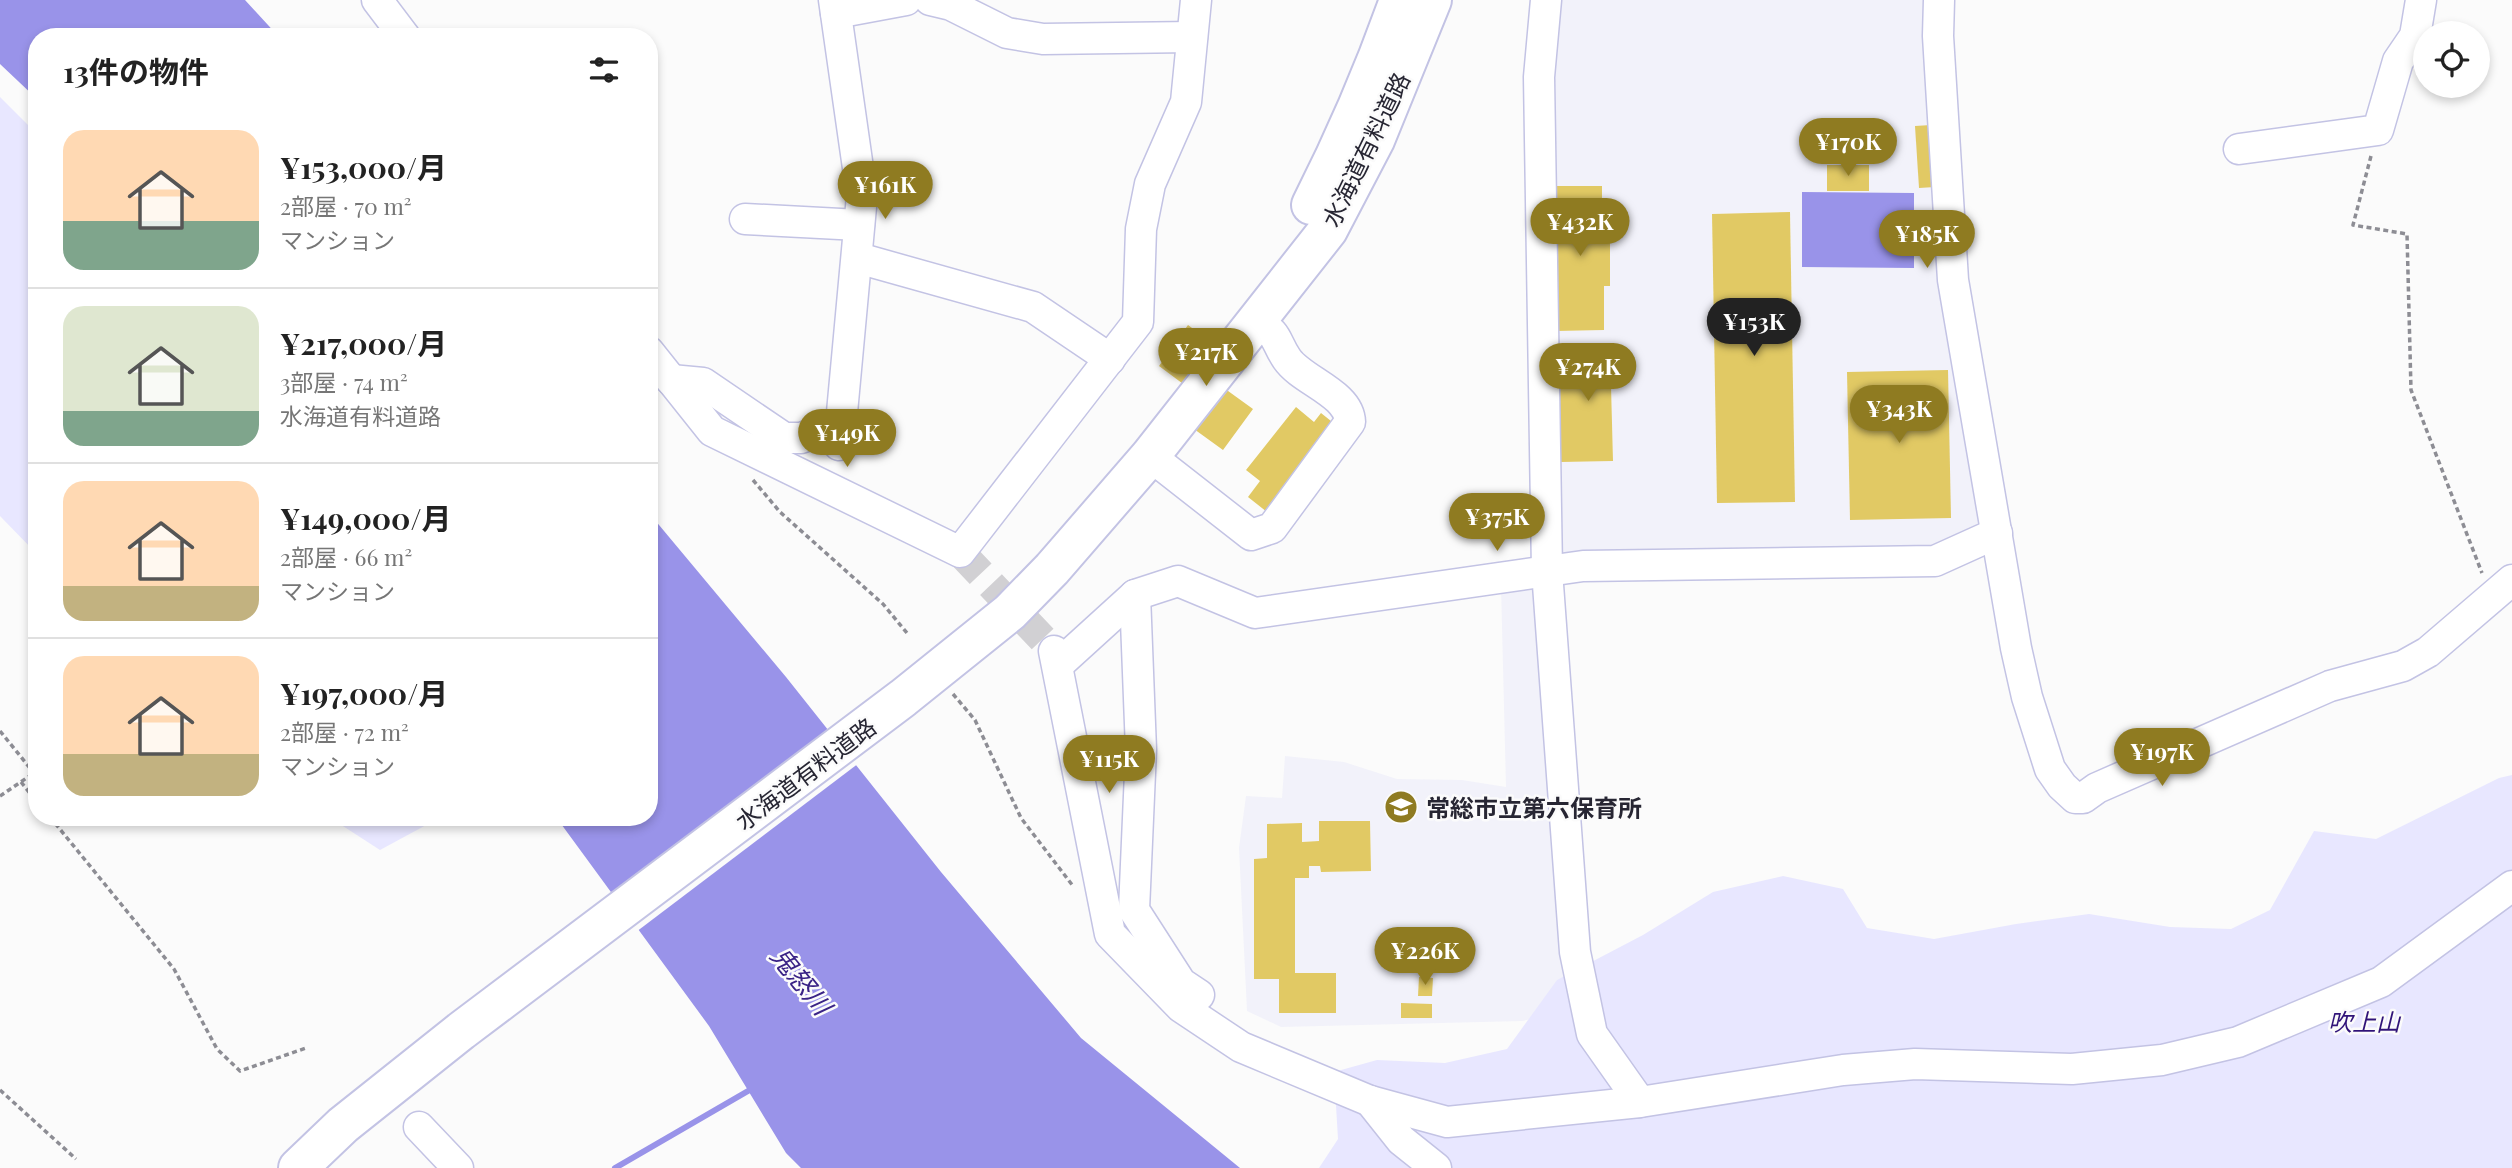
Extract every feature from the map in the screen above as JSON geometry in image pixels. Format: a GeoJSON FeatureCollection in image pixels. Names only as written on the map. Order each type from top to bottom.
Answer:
{"type":"FeatureCollection","features":[{"type":"Feature","properties":{"kind":"highway","name":"水海道有料道路"},"geometry":{"type":"LineString","coordinates":[[1257,322],[1376,66],[1399,0]]}},
{"type":"Feature","properties":{"kind":"highway","name":"水海道有料道路"},"geometry":{"type":"LineString","coordinates":[[298,1168],[343,1125],[461,1031],[903,698],[1010,612],[1150,457],[1328,230],[1375,140],[1432,0]]}},
{"type":"Feature","properties":{"kind":"street"},"geometry":{"type":"LineString","coordinates":[[377,0],[398,28]]}},
{"type":"Feature","properties":{"kind":"street"},"geometry":{"type":"LineString","coordinates":[[671,380],[703,383],[785,438],[840,435],[862,196],[835,6],[906,0]]}},
{"type":"Feature","properties":{"kind":"street"},"geometry":{"type":"LineString","coordinates":[[930,0],[951,5],[1007,33],[1043,39],[1192,37]]}},
{"type":"Feature","properties":{"kind":"street"},"geometry":{"type":"LineString","coordinates":[[658,363],[712,431],[960,552],[1138,322],[1143,218],[1150,184],[1186,102],[1196,0]]}},
{"type":"Feature","properties":{"kind":"street"},"geometry":{"type":"LineString","coordinates":[[1546,0],[1539,76],[1547,571],[1575,953],[1592,1034],[1640,1102]]}},
{"type":"Feature","properties":{"kind":"street"},"geometry":{"type":"LineString","coordinates":[[1939,0],[1938,36],[1953,280],[2016,648],[2030,710],[2050,769],[2062,786],[2075,798],[2083,798],[2097,788],[2330,686],[2403,666],[2428,652],[2502,589]]}},
{"type":"Feature","properties":{"kind":"street"},"geometry":{"type":"LineString","coordinates":[[2239,149],[2378,130],[2398,61],[2415,36],[2421,0]]}},
{"type":"Feature","properties":{"kind":"street"},"geometry":{"type":"LineString","coordinates":[[745,219],[859,225]]}},
{"type":"Feature","properties":{"kind":"street"},"geometry":{"type":"LineString","coordinates":[[858,258],[1033,307],[1110,359]]}},
{"type":"Feature","properties":{"kind":"street"},"geometry":{"type":"LineString","coordinates":[[1150,457],[1251,535],[1272,528],[1350,422],[1350,415],[1344,404],[1288,361],[1272,330],[1257,322]]}},
{"type":"Feature","properties":{"kind":"street"},"geometry":{"type":"LineString","coordinates":[[1997,533],[1934,561],[1583,566],[1255,613],[1178,581],[1135,596],[1056,658],[1110,934],[1181,1007],[1241,1047],[1370,1101],[1447,1122],[1640,1102],[1843,1070],[1914,1064],[2072,1069],[2162,1060],[2238,1042],[2381,982],[2512,886]]}},
{"type":"Feature","properties":{"kind":"street"},"geometry":{"type":"LineString","coordinates":[[1135,596],[1142,750],[1134,910],[1181,983],[1230,1017],[1241,1047]]}},
{"type":"Feature","properties":{"kind":"street"},"geometry":{"type":"LineString","coordinates":[[1370,1101],[1401,1140],[1436,1168]]}},
{"type":"Feature","properties":{"kind":"street"},"geometry":{"type":"LineString","coordinates":[[419,1127],[458,1168]]}},
{"type":"Feature","properties":{"kind":"path"},"geometry":{"type":"LineString","coordinates":[[2378,130],[2353,226],[2407,234],[2411,390],[2502,589]]}},
{"type":"Feature","properties":{"kind":"path"},"geometry":{"type":"LineString","coordinates":[[746,471],[780,512],[883,604],[907,633]]}},
{"type":"Feature","properties":{"kind":"path"},"geometry":{"type":"LineString","coordinates":[[948,687],[975,720],[1021,818],[1078,892]]}},
{"type":"Feature","properties":{"kind":"path"},"geometry":{"type":"LineString","coordinates":[[0,732],[28,763]]}},
{"type":"Feature","properties":{"kind":"path"},"geometry":{"type":"LineString","coordinates":[[0,796],[28,777]]}},
{"type":"Feature","properties":{"kind":"path"},"geometry":{"type":"LineString","coordinates":[[21,782],[28,791]]}},
{"type":"Feature","properties":{"kind":"path"},"geometry":{"type":"LineString","coordinates":[[57,826],[174,969],[217,1049],[240,1072],[306,1048]]}},
{"type":"Feature","properties":{"kind":"path"},"geometry":{"type":"LineString","coordinates":[[0,1090],[76,1159]]}},
{"type":"Feature","properties":{"kind":"shaded area"},"geometry":{"type":"Polygon","coordinates":[[[1557,0],[1930,0],[1944,268],[1941,303],[1945,328],[1954,331],[1983,520],[1934,552],[1565,557],[1556,549],[1551,69],[1557,0]],[[1827,165],[1827,191],[1869,191],[1869,165],[1827,165]],[[1602,186],[1556,331],[1604,330],[1604,286],[1610,286],[1610,232],[1602,232],[1602,186]],[[1790,212],[1712,214],[1717,503],[1795,502],[1790,212]],[[1624,351],[1559,352],[1561,462],[1613,461],[1611,385],[1624,351]]]}},
{"type":"Feature","properties":{"kind":"shaded area","name":"常総市立第六保育所"},"geometry":{"type":"Polygon","coordinates":[[[1542,579],[1578,1010],[1522,1021],[1281,1027],[1247,1011],[1239,848],[1246,796],[1282,798],[1285,756],[1344,762],[1397,779],[1462,780],[1506,787],[1501,586],[1542,579]],[[1320,821],[1319,841],[1302,842],[1301,823],[1267,824],[1267,858],[1254,859],[1279,979],[1279,1013],[1335,1013],[1335,973],[1295,973],[1295,878],[1309,878],[1309,866],[1320,866],[1321,872],[1371,871],[1370,821],[1320,821]],[[1401,1004],[1401,1018],[1432,1018],[1432,1004],[1401,1004]]]}},
{"type":"Feature","properties":{"kind":"green space"},"geometry":{"type":"Polygon","coordinates":[[[0,97],[28,125],[28,545],[0,516],[0,97]]]}},
{"type":"Feature","properties":{"kind":"green space","name":"吹上山"},"geometry":{"type":"Polygon","coordinates":[[[2512,775],[2512,1168],[1319,1168],[1338,1139],[1334,1072],[1377,1060],[1445,1063],[1507,1049],[1557,980],[1643,935],[1713,892],[1783,876],[1843,889],[1867,928],[1934,939],[2089,914],[2170,927],[2231,929],[2270,910],[2314,831],[2376,839],[2499,778],[2512,775]]]}},
{"type":"Feature","properties":{"kind":"green space"},"geometry":{"type":"Polygon","coordinates":[[[343,826],[424,826],[380,850],[343,826]]]}},
{"type":"Feature","properties":{"kind":"water"},"geometry":{"type":"Polygon","coordinates":[[[0,0],[245,0],[271,28],[28,28],[28,90],[0,64],[0,0]]]}},
{"type":"Feature","properties":{"kind":"water"},"geometry":{"type":"Polygon","coordinates":[[[1802,192],[1914,193],[1914,268],[1802,267],[1802,192]]]}},
{"type":"Feature","properties":{"kind":"water","name":"鬼怒川"},"geometry":{"type":"Polygon","coordinates":[[[658,524],[786,677],[941,872],[1081,1038],[1240,1168],[801,1168],[786,1153],[709,1026],[563,826],[658,826],[658,524]]]}},
{"type":"Feature","properties":{"kind":"pier"},"geometry":{"type":"Polygon","coordinates":[[[836,734],[859,763],[636,932],[614,902],[836,734]]]}},
{"type":"Feature","properties":{"kind":"building"},"geometry":{"type":"Polygon","coordinates":[[[1931,125],[1935,187],[1919,188],[1915,126],[1931,125]]]}},
{"type":"Feature","properties":{"kind":"building"},"geometry":{"type":"Polygon","coordinates":[[[1827,165],[1869,165],[1869,191],[1827,191],[1827,165]]]}},
{"type":"Feature","properties":{"kind":"building"},"geometry":{"type":"Polygon","coordinates":[[[1554,186],[1602,186],[1602,232],[1610,232],[1610,286],[1604,286],[1604,330],[1556,331],[1554,186]]]}},
{"type":"Feature","properties":{"kind":"building"},"geometry":{"type":"Polygon","coordinates":[[[1790,212],[1795,502],[1717,503],[1712,214],[1790,212]]]}},
{"type":"Feature","properties":{"kind":"building"},"geometry":{"type":"Polygon","coordinates":[[[1188,325],[1234,359],[1217,383],[1253,409],[1223,450],[1176,416],[1194,392],[1159,366],[1188,325]]]}},
{"type":"Feature","properties":{"kind":"building"},"geometry":{"type":"Polygon","coordinates":[[[1624,350],[1625,385],[1611,385],[1613,461],[1561,462],[1559,352],[1624,350]]]}},
{"type":"Feature","properties":{"kind":"building"},"geometry":{"type":"Polygon","coordinates":[[[1948,370],[1951,518],[1850,520],[1847,372],[1948,370]]]}},
{"type":"Feature","properties":{"kind":"building"},"geometry":{"type":"Polygon","coordinates":[[[1296,407],[1314,422],[1321,413],[1336,425],[1267,512],[1248,497],[1260,481],[1246,470],[1296,407]]]}},
{"type":"Feature","properties":{"kind":"building"},"geometry":{"type":"Polygon","coordinates":[[[1319,821],[1370,821],[1371,871],[1321,872],[1320,866],[1309,866],[1309,878],[1295,878],[1295,973],[1336,973],[1336,1013],[1279,1013],[1279,979],[1254,979],[1254,859],[1267,858],[1267,824],[1302,823],[1302,842],[1319,841],[1319,821]]]}},
{"type":"Feature","properties":{"kind":"building"},"geometry":{"type":"Polygon","coordinates":[[[1419,977],[1433,978],[1432,996],[1418,996],[1419,977]]]}},
{"type":"Feature","properties":{"kind":"building"},"geometry":{"type":"Polygon","coordinates":[[[1401,1003],[1432,1004],[1432,1018],[1401,1018],[1401,1003]]]}},
{"type":"Feature","properties":{"kind":"waterway"},"geometry":{"type":"LineString","coordinates":[[615,1168],[748,1091]]}},
{"type":"Feature","properties":{"kind":"tunnel"},"geometry":{"type":"LineString","coordinates":[[960,552],[1054,651]]}},
{"type":"Feature","properties":{"kind":"place","name":"常総市立第六保育所"},"geometry":{"type":"Point","coordinates":[1401,807]}}]}
